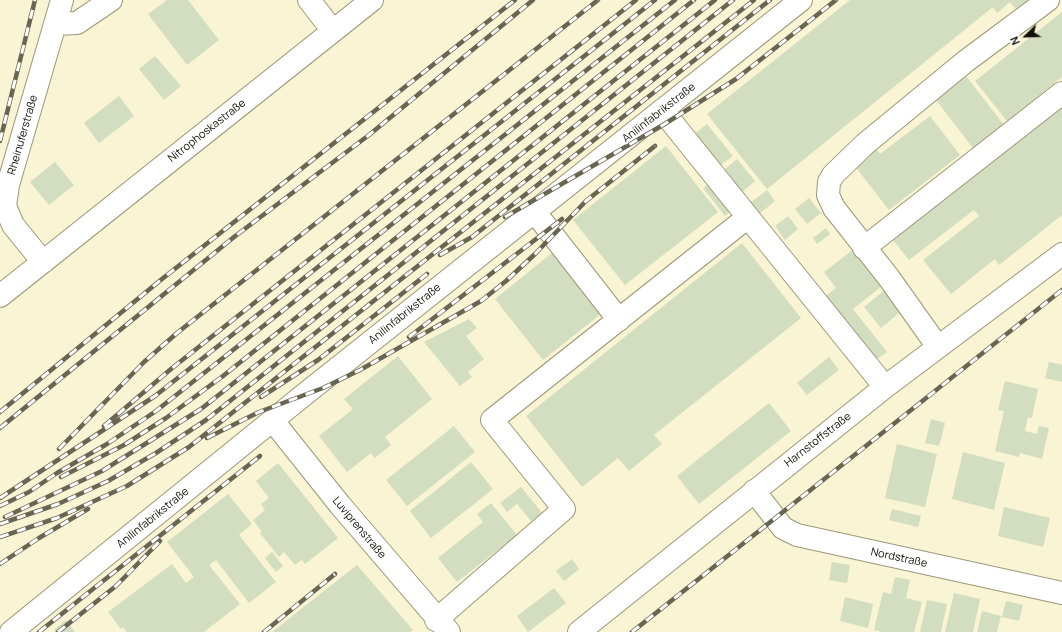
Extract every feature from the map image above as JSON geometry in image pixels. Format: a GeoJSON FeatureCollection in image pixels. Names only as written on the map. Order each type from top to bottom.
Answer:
{"type":"FeatureCollection","features":[{"type":"Feature","properties":{"kind":"street","name":"Rheinuferstraße"},"geometry":{"type":"LineString","coordinates":[[43,262],[13,225],[5,206],[8,185],[62,0]]}},
{"type":"Feature","properties":{"kind":"street"},"geometry":{"type":"LineString","coordinates":[[55,24],[77,23],[111,0]]}},
{"type":"Feature","properties":{"kind":"street"},"geometry":{"type":"LineString","coordinates":[[309,0],[333,31]]}},
{"type":"Feature","properties":{"kind":"street","name":"Nitrophoskastraße"},"geometry":{"type":"LineString","coordinates":[[0,296],[372,0]]}},
{"type":"Feature","properties":{"kind":"street","name":"Anilinfabrikstraße"},"geometry":{"type":"LineString","coordinates":[[11,632],[534,211],[801,0]]}},
{"type":"Feature","properties":{"kind":"street"},"geometry":{"type":"LineString","coordinates":[[938,347],[889,278],[864,248],[830,202],[828,188],[833,175],[865,144],[966,61],[1048,0]]}},
{"type":"Feature","properties":{"kind":"street"},"geometry":{"type":"LineString","coordinates":[[864,248],[1062,93]]}},
{"type":"Feature","properties":{"kind":"street"},"geometry":{"type":"LineString","coordinates":[[662,110],[885,387]]}},
{"type":"Feature","properties":{"kind":"street"},"geometry":{"type":"LineString","coordinates":[[534,211],[619,320]]}},
{"type":"Feature","properties":{"kind":"street"},"geometry":{"type":"LineString","coordinates":[[440,627],[564,508],[492,420],[748,217]]}},
{"type":"Feature","properties":{"kind":"street","name":"Harnstoffstraße"},"geometry":{"type":"LineString","coordinates":[[579,632],[885,387],[1062,254]]}},
{"type":"Feature","properties":{"kind":"street","name":"Luviprenstraße"},"geometry":{"type":"LineString","coordinates":[[273,421],[440,627]]}},
{"type":"Feature","properties":{"kind":"street","name":"Nordstraße"},"geometry":{"type":"LineString","coordinates":[[754,491],[783,528],[797,535],[1062,593]]}},
{"type":"Feature","properties":{"kind":"building"},"geometry":{"type":"Polygon","coordinates":[[[167,0],[188,0],[219,40],[187,65],[148,14],[167,0]]]}},
{"type":"Feature","properties":{"kind":"building"},"geometry":{"type":"Polygon","coordinates":[[[850,0],[1036,0],[1019,13],[1010,2],[997,13],[993,7],[767,189],[707,114],[850,0]]]}},
{"type":"Feature","properties":{"kind":"building"},"geometry":{"type":"Polygon","coordinates":[[[1062,12],[1062,77],[1007,121],[975,81],[1062,12]]]}},
{"type":"Feature","properties":{"kind":"building"},"geometry":{"type":"Polygon","coordinates":[[[155,56],[181,86],[164,100],[139,69],[155,56]]]}},
{"type":"Feature","properties":{"kind":"building"},"geometry":{"type":"Polygon","coordinates":[[[966,76],[1004,125],[973,148],[936,100],[966,76]]]}},
{"type":"Feature","properties":{"kind":"building"},"geometry":{"type":"Polygon","coordinates":[[[119,96],[134,116],[99,143],[84,123],[119,96]]]}},
{"type":"Feature","properties":{"kind":"building"},"geometry":{"type":"Polygon","coordinates":[[[1062,98],[1062,215],[999,265],[995,259],[951,294],[923,260],[979,216],[974,210],[909,260],[889,235],[1062,98]]]}},
{"type":"Feature","properties":{"kind":"building"},"geometry":{"type":"Polygon","coordinates":[[[930,116],[960,155],[889,210],[854,165],[876,148],[880,154],[930,116]]]}},
{"type":"Feature","properties":{"kind":"building"},"geometry":{"type":"Polygon","coordinates":[[[707,124],[733,156],[719,166],[694,134],[707,124]]]}},
{"type":"Feature","properties":{"kind":"building"},"geometry":{"type":"Polygon","coordinates":[[[666,146],[718,212],[625,285],[573,220],[666,146]]]}},
{"type":"Feature","properties":{"kind":"building"},"geometry":{"type":"Polygon","coordinates":[[[737,159],[755,181],[742,192],[725,169],[737,159]]]}},
{"type":"Feature","properties":{"kind":"building"},"geometry":{"type":"Polygon","coordinates":[[[55,162],[74,185],[49,205],[30,182],[55,162]]]}},
{"type":"Feature","properties":{"kind":"building"},"geometry":{"type":"Polygon","coordinates":[[[715,179],[736,207],[725,216],[703,188],[715,179]]]}},
{"type":"Feature","properties":{"kind":"building"},"geometry":{"type":"Polygon","coordinates":[[[767,190],[775,201],[759,214],[750,203],[767,190]]]}},
{"type":"Feature","properties":{"kind":"building"},"geometry":{"type":"Polygon","coordinates":[[[809,198],[821,213],[807,224],[795,209],[809,198]]]}},
{"type":"Feature","properties":{"kind":"building"},"geometry":{"type":"Polygon","coordinates":[[[788,216],[798,229],[785,240],[775,226],[788,216]]]}},
{"type":"Feature","properties":{"kind":"building"},"geometry":{"type":"Polygon","coordinates":[[[826,228],[830,234],[817,244],[813,238],[826,228]]]}},
{"type":"Feature","properties":{"kind":"building"},"geometry":{"type":"Polygon","coordinates":[[[742,243],[801,318],[654,435],[662,444],[629,471],[618,458],[582,487],[526,416],[742,243]]]}},
{"type":"Feature","properties":{"kind":"building"},"geometry":{"type":"Polygon","coordinates":[[[854,249],[883,285],[853,309],[887,352],[873,362],[823,298],[836,288],[824,272],[854,249]]]}},
{"type":"Feature","properties":{"kind":"building"},"geometry":{"type":"Polygon","coordinates":[[[553,252],[602,313],[543,360],[495,299],[553,252]]]}},
{"type":"Feature","properties":{"kind":"building"},"geometry":{"type":"Polygon","coordinates":[[[886,289],[903,310],[881,328],[864,307],[886,289]]]}},
{"type":"Feature","properties":{"kind":"building"},"geometry":{"type":"Polygon","coordinates":[[[469,319],[477,328],[466,336],[484,359],[468,372],[472,377],[460,386],[424,342],[469,319]]]}},
{"type":"Feature","properties":{"kind":"building"},"geometry":{"type":"Polygon","coordinates":[[[398,356],[432,399],[385,437],[391,445],[375,458],[371,453],[347,472],[319,436],[353,409],[344,399],[398,356]]]}},
{"type":"Feature","properties":{"kind":"building"},"geometry":{"type":"Polygon","coordinates":[[[829,357],[839,370],[807,395],[797,383],[829,357]]]}},
{"type":"Feature","properties":{"kind":"building"},"geometry":{"type":"Polygon","coordinates":[[[1049,362],[1062,365],[1062,382],[1045,378],[1049,362]]]}},
{"type":"Feature","properties":{"kind":"building"},"geometry":{"type":"Polygon","coordinates":[[[1005,381],[1038,389],[1032,418],[1028,417],[1025,431],[1037,434],[1039,426],[1049,428],[1042,459],[1020,453],[1019,457],[995,451],[1004,411],[998,410],[1005,381]]]}},
{"type":"Feature","properties":{"kind":"building"},"geometry":{"type":"Polygon","coordinates":[[[769,403],[791,431],[699,504],[677,476],[769,403]]]}},
{"type":"Feature","properties":{"kind":"building"},"geometry":{"type":"Polygon","coordinates":[[[931,419],[945,423],[939,446],[925,443],[931,419]]]}},
{"type":"Feature","properties":{"kind":"building"},"geometry":{"type":"Polygon","coordinates":[[[454,426],[475,452],[407,506],[386,480],[454,426]]]}},
{"type":"Feature","properties":{"kind":"building"},"geometry":{"type":"Polygon","coordinates":[[[897,444],[937,454],[925,507],[885,498],[897,444]]]}},
{"type":"Feature","properties":{"kind":"building"},"geometry":{"type":"Polygon","coordinates":[[[963,452],[1005,463],[994,510],[952,499],[963,452]]]}},
{"type":"Feature","properties":{"kind":"building"},"geometry":{"type":"Polygon","coordinates":[[[471,462],[493,489],[431,538],[410,511],[471,462]]]}},
{"type":"Feature","properties":{"kind":"building"},"geometry":{"type":"Polygon","coordinates":[[[278,463],[338,538],[305,564],[302,560],[295,565],[284,552],[279,557],[260,533],[262,532],[253,520],[265,510],[261,504],[269,498],[256,481],[278,463]]]}},
{"type":"Feature","properties":{"kind":"building"},"geometry":{"type":"Polygon","coordinates":[[[521,487],[542,513],[531,521],[517,504],[507,512],[500,503],[521,487]]]}},
{"type":"Feature","properties":{"kind":"building"},"geometry":{"type":"Polygon","coordinates":[[[228,494],[252,524],[239,535],[276,582],[249,603],[216,560],[209,565],[240,604],[204,632],[127,632],[123,627],[121,629],[108,612],[172,564],[186,583],[194,577],[167,542],[228,494]]]}},
{"type":"Feature","properties":{"kind":"building"},"geometry":{"type":"Polygon","coordinates":[[[491,503],[517,535],[457,582],[438,558],[483,522],[477,514],[491,503]]]}},
{"type":"Feature","properties":{"kind":"building"},"geometry":{"type":"Polygon","coordinates":[[[1004,507],[1050,518],[1043,547],[998,536],[1004,507]]]}},
{"type":"Feature","properties":{"kind":"building"},"geometry":{"type":"Polygon","coordinates":[[[892,509],[921,516],[918,527],[889,520],[892,509]]]}},
{"type":"Feature","properties":{"kind":"building"},"geometry":{"type":"Polygon","coordinates":[[[272,552],[283,566],[276,572],[265,558],[272,552]]]}},
{"type":"Feature","properties":{"kind":"building"},"geometry":{"type":"Polygon","coordinates":[[[572,559],[579,569],[564,581],[556,571],[572,559]]]}},
{"type":"Feature","properties":{"kind":"building"},"geometry":{"type":"Polygon","coordinates":[[[832,562],[850,565],[847,583],[829,580],[832,562]]]}},
{"type":"Feature","properties":{"kind":"building"},"geometry":{"type":"Polygon","coordinates":[[[357,565],[413,630],[410,632],[272,632],[357,565]]]}},
{"type":"Feature","properties":{"kind":"building"},"geometry":{"type":"Polygon","coordinates":[[[895,577],[910,580],[906,598],[922,602],[914,632],[882,632],[874,630],[883,592],[891,594],[895,577]]]}},
{"type":"Feature","properties":{"kind":"building"},"geometry":{"type":"Polygon","coordinates":[[[554,588],[566,603],[528,632],[517,616],[554,588]]]}},
{"type":"Feature","properties":{"kind":"building"},"geometry":{"type":"Polygon","coordinates":[[[954,593],[980,599],[973,632],[945,632],[954,593]]]}},
{"type":"Feature","properties":{"kind":"building"},"geometry":{"type":"Polygon","coordinates":[[[845,597],[873,604],[868,628],[840,621],[845,597]]]}},
{"type":"Feature","properties":{"kind":"building"},"geometry":{"type":"Polygon","coordinates":[[[927,600],[947,604],[941,632],[920,632],[927,600]]]}},
{"type":"Feature","properties":{"kind":"building"},"geometry":{"type":"Polygon","coordinates":[[[1006,601],[1023,605],[1019,621],[1002,617],[1006,601]]]}},
{"type":"Feature","properties":{"kind":"building"},"geometry":{"type":"Polygon","coordinates":[[[982,611],[1001,616],[997,632],[977,632],[982,611]]]}},
{"type":"Feature","properties":{"kind":"building"},"geometry":{"type":"Polygon","coordinates":[[[66,620],[75,632],[56,632],[54,630],[66,620]]]}},
{"type":"Feature","properties":{"kind":"railway"},"geometry":{"type":"LineString","coordinates":[[0,141],[35,0]]}},
{"type":"Feature","properties":{"kind":"railway"},"geometry":{"type":"LineString","coordinates":[[0,412],[162,279],[515,0]]}},
{"type":"Feature","properties":{"kind":"railway"},"geometry":{"type":"LineString","coordinates":[[0,428],[234,237],[369,135],[533,0]]}},
{"type":"Feature","properties":{"kind":"railway"},"geometry":{"type":"LineString","coordinates":[[59,449],[144,362],[177,333],[598,0]]}},
{"type":"Feature","properties":{"kind":"railway"},"geometry":{"type":"LineString","coordinates":[[104,426],[171,369],[636,0]]}},
{"type":"Feature","properties":{"kind":"railway"},"geometry":{"type":"LineString","coordinates":[[0,498],[155,396],[655,0]]}},
{"type":"Feature","properties":{"kind":"railway"},"geometry":{"type":"LineString","coordinates":[[0,506],[29,492],[57,473],[107,444],[156,411],[675,0]]}},
{"type":"Feature","properties":{"kind":"railway"},"geometry":{"type":"LineString","coordinates":[[61,477],[124,445],[166,418],[223,376],[694,0]]}},
{"type":"Feature","properties":{"kind":"railway"},"geometry":{"type":"LineString","coordinates":[[5,517],[102,471],[201,409],[715,0]]}},
{"type":"Feature","properties":{"kind":"railway"},"geometry":{"type":"LineString","coordinates":[[0,524],[58,504],[108,481],[156,453],[206,420],[733,0]]}},
{"type":"Feature","properties":{"kind":"railway"},"geometry":{"type":"LineString","coordinates":[[0,537],[57,518],[127,486],[189,447],[754,0]]}},
{"type":"Feature","properties":{"kind":"railway"},"geometry":{"type":"LineString","coordinates":[[440,255],[472,237],[770,0]]}},
{"type":"Feature","properties":{"kind":"railway"},"geometry":{"type":"LineString","coordinates":[[505,217],[663,125],[736,79],[836,0]]}},
{"type":"Feature","properties":{"kind":"railway"},"geometry":{"type":"LineString","coordinates":[[207,438],[259,412],[323,388],[360,370],[481,301],[506,281],[535,254],[586,201],[655,146]]}},
{"type":"Feature","properties":{"kind":"railway"},"geometry":{"type":"LineString","coordinates":[[409,337],[562,219]]}},
{"type":"Feature","properties":{"kind":"railway"},"geometry":{"type":"LineString","coordinates":[[261,397],[318,360],[427,274]]}},
{"type":"Feature","properties":{"kind":"railway"},"geometry":{"type":"LineString","coordinates":[[632,632],[1062,290]]}},
{"type":"Feature","properties":{"kind":"railway"},"geometry":{"type":"LineString","coordinates":[[39,632],[260,456]]}},
{"type":"Feature","properties":{"kind":"railway"},"geometry":{"type":"LineString","coordinates":[[0,564],[39,538],[88,509]]}},
{"type":"Feature","properties":{"kind":"railway"},"geometry":{"type":"LineString","coordinates":[[58,632],[116,586],[160,541]]}},
{"type":"Feature","properties":{"kind":"railway"},"geometry":{"type":"LineString","coordinates":[[264,632],[335,574]]}}]}
